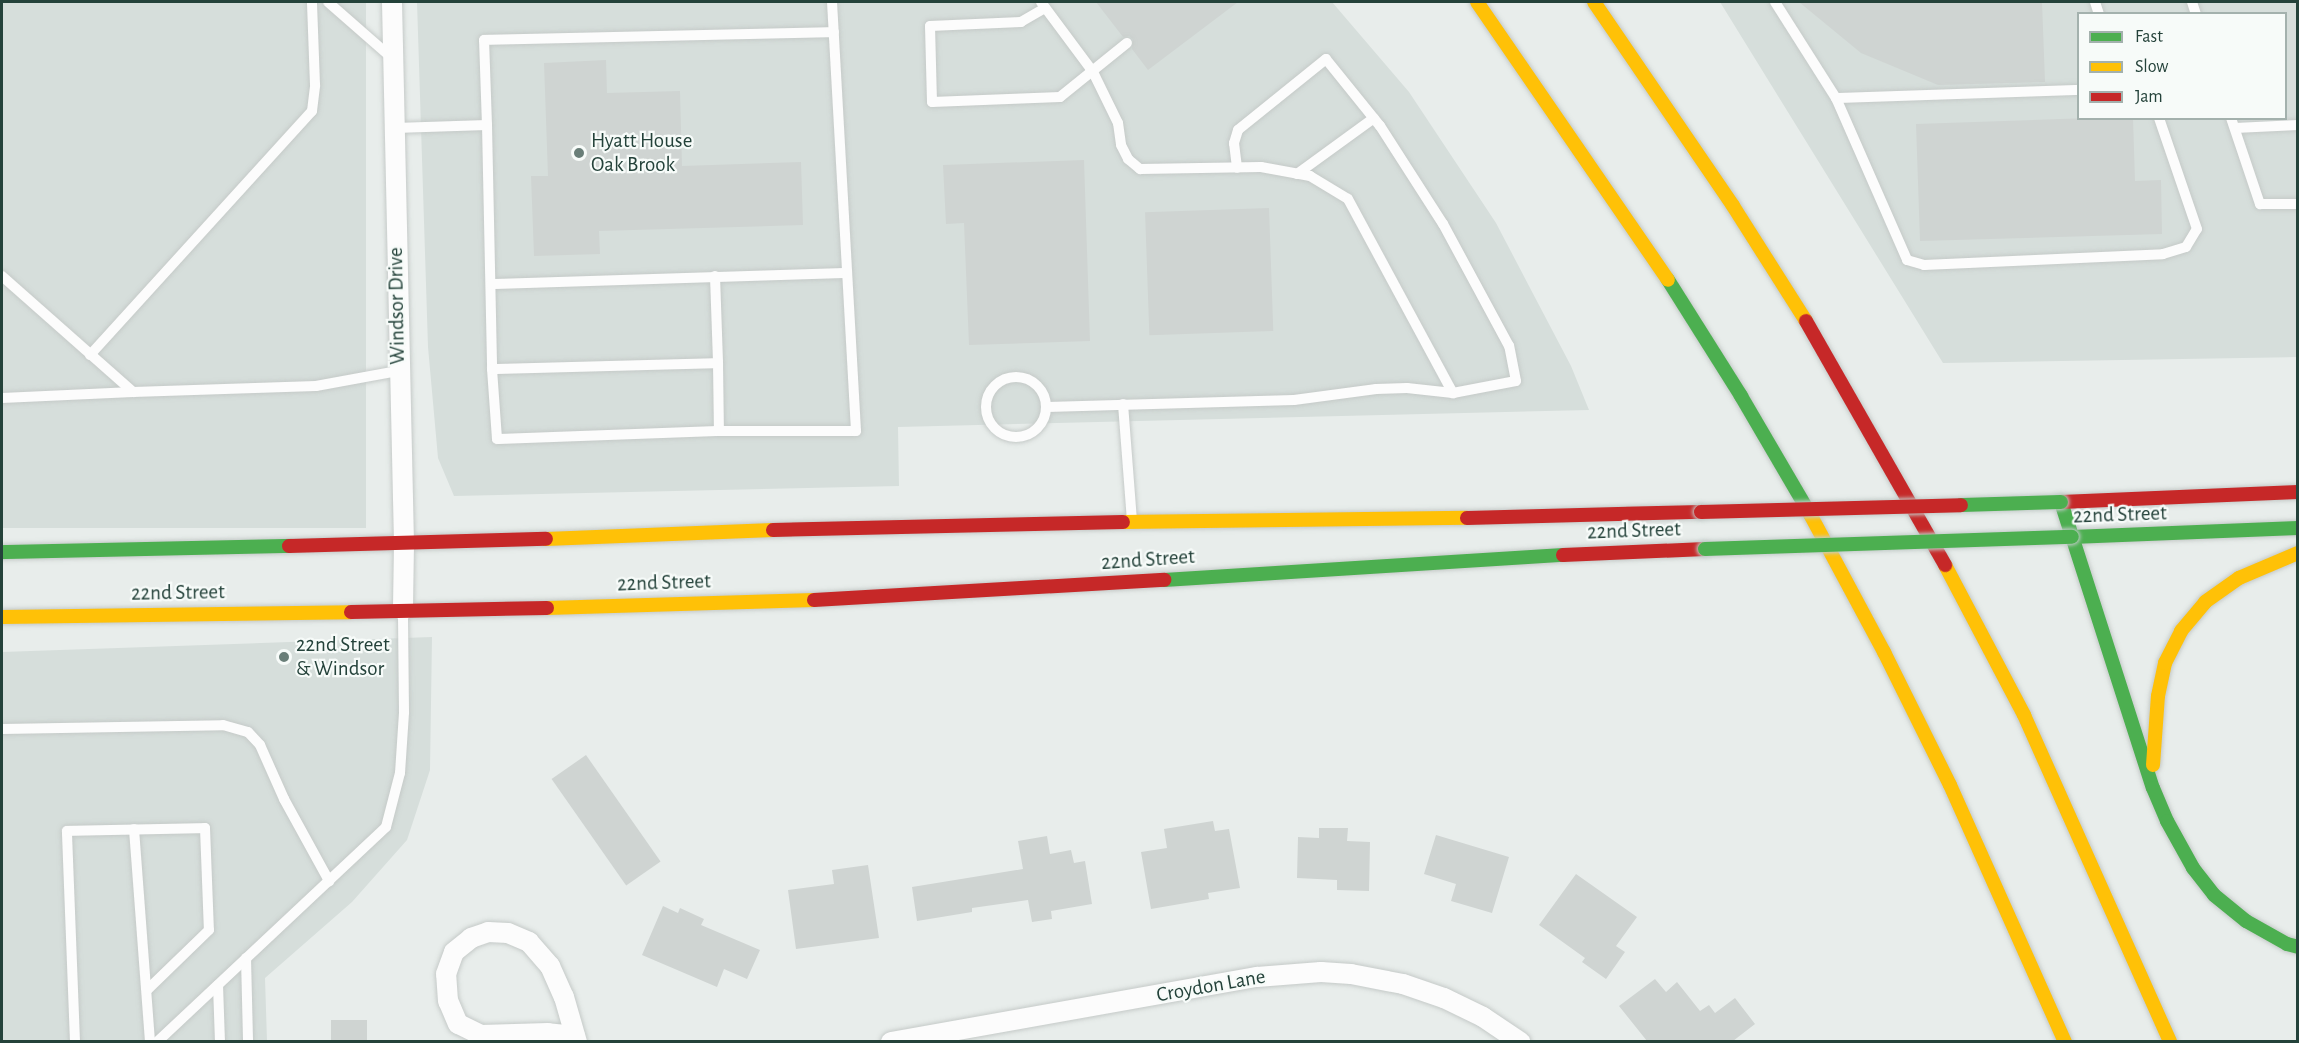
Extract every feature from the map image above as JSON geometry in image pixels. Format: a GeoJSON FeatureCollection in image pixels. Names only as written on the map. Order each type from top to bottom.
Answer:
{"type":"FeatureCollection","features":[{"type":"Feature","properties":{"kind":"main road"},"geometry":{"type":"LineString","coordinates":[[1477,2],[1649,250],[1705,336],[1793,485],[1874,634],[1950,785],[2065,1041]]}},
{"type":"Feature","properties":{"kind":"main road"},"geometry":{"type":"LineString","coordinates":[[1594,2],[1746,225],[1817,340],[1929,535],[2024,715],[2170,1041]]}},
{"type":"Feature","properties":{"kind":"main road","name":"22nd Street"},"geometry":{"type":"LineString","coordinates":[[2,552],[404,544],[894,526],[1619,516],[2298,492]]}},
{"type":"Feature","properties":{"kind":"main road"},"geometry":{"type":"LineString","coordinates":[[2061,502],[2153,788],[2193,868],[2214,895],[2246,921],[2287,944],[2298,947]]}},
{"type":"Feature","properties":{"kind":"main road","name":"22nd Street"},"geometry":{"type":"LineString","coordinates":[[2,617],[488,610],[897,597],[1625,551],[2298,528]]}},
{"type":"Feature","properties":{"kind":"main road"},"geometry":{"type":"LineString","coordinates":[[2153,788],[2153,741],[2158,696],[2165,663],[2181,631],[2205,602],[2239,578],[2298,553]]}},
{"type":"Feature","properties":{"kind":"street","name":"Windsor Drive"},"geometry":{"type":"LineString","coordinates":[[392,2],[398,371],[404,544],[403,610]]}},
{"type":"Feature","properties":{"kind":"street"},"geometry":{"type":"LineString","coordinates":[[488,932],[508,933],[529,942],[550,966],[564,997],[576,1039],[548,1033],[482,1035],[458,1024],[448,1001],[446,974],[454,952],[471,938],[488,932]]}},
{"type":"Feature","properties":{"kind":"street","name":"Croydon Lane"},"geometry":{"type":"LineString","coordinates":[[891,1041],[1257,977],[1321,972],[1351,974],[1403,984],[1444,998],[1483,1017],[1520,1041]]}},
{"type":"Feature","properties":{"kind":"lane"},"geometry":{"type":"LineString","coordinates":[[90,355],[312,111],[315,85],[312,2]]}},
{"type":"Feature","properties":{"kind":"lane"},"geometry":{"type":"LineString","coordinates":[[328,2],[393,59]]}},
{"type":"Feature","properties":{"kind":"lane"},"geometry":{"type":"LineString","coordinates":[[832,2],[834,32],[847,273],[855,431],[719,431],[497,440],[492,369],[492,284],[484,40],[834,32]]}},
{"type":"Feature","properties":{"kind":"lane"},"geometry":{"type":"LineString","coordinates":[[1774,2],[1836,98],[1907,260],[1924,265],[2163,254],[2186,247],[2197,229],[2160,120]]}},
{"type":"Feature","properties":{"kind":"lane"},"geometry":{"type":"LineString","coordinates":[[1127,43],[1093,72],[1060,97],[932,102],[930,26],[1021,22],[1043,5],[1093,72],[1118,123],[1124,152],[1128,159],[1140,169],[1261,167],[1310,176],[1348,199],[1453,393]]}},
{"type":"Feature","properties":{"kind":"lane"},"geometry":{"type":"LineString","coordinates":[[1047,406],[1294,400],[1376,389],[1407,388],[1453,393],[1516,381],[1509,346],[1443,224],[1374,117],[1326,59],[1238,130],[1234,143],[1238,168]]}},
{"type":"Feature","properties":{"kind":"lane"},"geometry":{"type":"LineString","coordinates":[[1836,98],[2077,90]]}},
{"type":"Feature","properties":{"kind":"lane"},"geometry":{"type":"LineString","coordinates":[[1297,174],[1374,117]]}},
{"type":"Feature","properties":{"kind":"lane"},"geometry":{"type":"LineString","coordinates":[[2298,125],[2233,124],[2260,204],[2298,204]]}},
{"type":"Feature","properties":{"kind":"lane"},"geometry":{"type":"LineString","coordinates":[[395,129],[486,125]]}},
{"type":"Feature","properties":{"kind":"lane"},"geometry":{"type":"LineString","coordinates":[[492,284],[847,273]]}},
{"type":"Feature","properties":{"kind":"lane"},"geometry":{"type":"LineString","coordinates":[[2,276],[133,392]]}},
{"type":"Feature","properties":{"kind":"lane"},"geometry":{"type":"LineString","coordinates":[[715,276],[719,431]]}},
{"type":"Feature","properties":{"kind":"lane"},"geometry":{"type":"LineString","coordinates":[[492,369],[718,363]]}},
{"type":"Feature","properties":{"kind":"lane"},"geometry":{"type":"LineString","coordinates":[[2,398],[316,386],[398,371]]}},
{"type":"Feature","properties":{"kind":"lane"},"geometry":{"type":"LineString","coordinates":[[1021,376],[1040,387],[1047,406],[1040,426],[1021,436],[1011,436],[993,426],[986,406],[988,396],[1001,380],[1021,376]]}},
{"type":"Feature","properties":{"kind":"lane"},"geometry":{"type":"LineString","coordinates":[[1123,404],[1133,522]]}},
{"type":"Feature","properties":{"kind":"lane"},"geometry":{"type":"LineString","coordinates":[[157,1041],[386,827],[400,773],[404,712],[403,610]]}},
{"type":"Feature","properties":{"kind":"lane"},"geometry":{"type":"LineString","coordinates":[[2,729],[223,725],[248,732],[260,745],[328,881]]}},
{"type":"Feature","properties":{"kind":"lane"},"geometry":{"type":"LineString","coordinates":[[75,1041],[67,831],[205,828],[208,930],[147,990]]}},
{"type":"Feature","properties":{"kind":"lane"},"geometry":{"type":"LineString","coordinates":[[134,830],[150,1041]]}},
{"type":"Feature","properties":{"kind":"lane"},"geometry":{"type":"LineString","coordinates":[[246,958],[248,1041]]}},
{"type":"Feature","properties":{"kind":"lane"},"geometry":{"type":"LineString","coordinates":[[218,985],[220,1041]]}},
{"type":"Feature","properties":{"kind":"shaded area"},"geometry":{"type":"Polygon","coordinates":[[[2,2],[366,2],[366,528],[2,528],[2,2]]]}},
{"type":"Feature","properties":{"kind":"shaded area"},"geometry":{"type":"Polygon","coordinates":[[[417,2],[1332,2],[1409,92],[1496,223],[1571,366],[1589,410],[898,427],[899,486],[454,496],[438,458],[428,347],[417,2]]]}},
{"type":"Feature","properties":{"kind":"shaded area"},"geometry":{"type":"Polygon","coordinates":[[[1720,2],[2297,2],[2297,357],[1943,363],[1720,2]]]}},
{"type":"Feature","properties":{"kind":"shaded area"},"geometry":{"type":"Polygon","coordinates":[[[432,637],[430,770],[407,840],[352,902],[265,978],[267,1041],[2,1041],[2,652],[432,637]]]}},
{"type":"Feature","properties":{"kind":"building"},"geometry":{"type":"Polygon","coordinates":[[[1096,2],[1238,2],[1148,70],[1132,49],[1133,39],[1129,36],[1123,37],[1096,2]]]}},
{"type":"Feature","properties":{"kind":"building"},"geometry":{"type":"Polygon","coordinates":[[[1799,2],[2042,2],[2045,82],[1938,85],[1861,53],[1799,2]]]}},
{"type":"Feature","properties":{"kind":"building","name":"Hyatt House Oak Brook"},"geometry":{"type":"Polygon","coordinates":[[[606,60],[607,93],[680,91],[682,166],[801,162],[803,225],[599,231],[600,254],[534,256],[531,176],[548,176],[544,63],[606,60]]]}},
{"type":"Feature","properties":{"kind":"building"},"geometry":{"type":"Polygon","coordinates":[[[2077,118],[2133,120],[2135,181],[2161,180],[2162,234],[1920,241],[1916,124],[2077,118]]]}},
{"type":"Feature","properties":{"kind":"building"},"geometry":{"type":"Polygon","coordinates":[[[1084,160],[1090,341],[969,345],[964,223],[946,224],[943,165],[1084,160]]]}},
{"type":"Feature","properties":{"kind":"building"},"geometry":{"type":"Polygon","coordinates":[[[1269,208],[1273,331],[1149,335],[1145,212],[1269,208]]]}},
{"type":"Feature","properties":{"kind":"building"},"geometry":{"type":"Polygon","coordinates":[[[586,755],[661,861],[626,886],[552,779],[586,755]]]}},
{"type":"Feature","properties":{"kind":"building"},"geometry":{"type":"Polygon","coordinates":[[[1213,821],[1215,831],[1229,829],[1240,888],[1208,893],[1209,899],[1151,909],[1141,852],[1167,848],[1164,829],[1213,821]]]}},
{"type":"Feature","properties":{"kind":"building"},"geometry":{"type":"Polygon","coordinates":[[[1319,828],[1348,828],[1347,841],[1370,842],[1369,891],[1337,890],[1337,880],[1297,878],[1298,837],[1319,838],[1319,828]]]}},
{"type":"Feature","properties":{"kind":"building"},"geometry":{"type":"Polygon","coordinates":[[[1436,835],[1509,857],[1492,913],[1451,901],[1456,884],[1424,874],[1436,835]]]}},
{"type":"Feature","properties":{"kind":"building"},"geometry":{"type":"Polygon","coordinates":[[[1047,836],[1050,854],[1071,850],[1074,863],[1085,861],[1092,904],[1051,911],[1052,919],[1032,922],[1028,900],[972,908],[972,912],[917,921],[912,887],[1023,869],[1018,841],[1047,836]]]}},
{"type":"Feature","properties":{"kind":"building"},"geometry":{"type":"Polygon","coordinates":[[[868,865],[879,938],[796,949],[788,890],[834,884],[832,870],[868,865]]]}},
{"type":"Feature","properties":{"kind":"building"},"geometry":{"type":"Polygon","coordinates":[[[1576,874],[1637,917],[1616,946],[1625,952],[1606,979],[1582,962],[1585,958],[1539,925],[1576,874]]]}},
{"type":"Feature","properties":{"kind":"building"},"geometry":{"type":"Polygon","coordinates":[[[663,906],[678,913],[680,908],[704,919],[701,925],[760,950],[747,979],[724,969],[717,987],[642,955],[663,906]]]}},
{"type":"Feature","properties":{"kind":"building"},"geometry":{"type":"Polygon","coordinates":[[[1655,979],[1666,992],[1677,982],[1700,1011],[1709,1005],[1715,1013],[1735,998],[1755,1024],[1733,1041],[1647,1041],[1619,1006],[1655,979]]]}},
{"type":"Feature","properties":{"kind":"building"},"geometry":{"type":"Polygon","coordinates":[[[331,1020],[367,1020],[367,1041],[331,1041],[331,1020]]]}},
{"type":"Feature","properties":{"kind":"traffic: fast"},"geometry":{"type":"LineString","coordinates":[[1668,280],[1741,396],[1810,514]]}},
{"type":"Feature","properties":{"kind":"traffic: fast"},"geometry":{"type":"LineString","coordinates":[[2061,502],[2153,788],[2167,821],[2193,868],[2214,895],[2246,921],[2287,944],[2298,947]]}},
{"type":"Feature","properties":{"kind":"traffic: fast"},"geometry":{"type":"LineString","coordinates":[[1961,505],[2061,502]]}},
{"type":"Feature","properties":{"kind":"traffic: fast"},"geometry":{"type":"LineString","coordinates":[[2072,537],[2298,528]]}},
{"type":"Feature","properties":{"kind":"traffic: fast"},"geometry":{"type":"LineString","coordinates":[[1705,549],[2072,537]]}},
{"type":"Feature","properties":{"kind":"traffic: fast"},"geometry":{"type":"LineString","coordinates":[[2,552],[289,546]]}},
{"type":"Feature","properties":{"kind":"traffic: fast"},"geometry":{"type":"LineString","coordinates":[[1164,580],[1563,555]]}},
{"type":"Feature","properties":{"kind":"traffic: slow"},"geometry":{"type":"LineString","coordinates":[[1477,2],[1668,280]]}},
{"type":"Feature","properties":{"kind":"traffic: slow"},"geometry":{"type":"LineString","coordinates":[[1594,2],[1733,206],[1806,321]]}},
{"type":"Feature","properties":{"kind":"traffic: slow"},"geometry":{"type":"LineString","coordinates":[[1810,514],[1884,652],[1950,785],[2065,1042]]}},
{"type":"Feature","properties":{"kind":"traffic: slow"},"geometry":{"type":"LineString","coordinates":[[1123,522],[1467,518]]}},
{"type":"Feature","properties":{"kind":"traffic: slow"},"geometry":{"type":"LineString","coordinates":[[546,539],[773,530]]}},
{"type":"Feature","properties":{"kind":"traffic: slow"},"geometry":{"type":"LineString","coordinates":[[2153,765],[2158,696],[2165,663],[2181,631],[2205,602],[2239,578],[2298,553]]}},
{"type":"Feature","properties":{"kind":"traffic: slow"},"geometry":{"type":"LineString","coordinates":[[1945,565],[2024,715],[2170,1042]]}},
{"type":"Feature","properties":{"kind":"traffic: slow"},"geometry":{"type":"LineString","coordinates":[[547,608],[814,600]]}},
{"type":"Feature","properties":{"kind":"traffic: slow"},"geometry":{"type":"LineString","coordinates":[[2,617],[351,612]]}},
{"type":"Feature","properties":{"kind":"traffic: jam"},"geometry":{"type":"LineString","coordinates":[[1806,321],[1945,565]]}},
{"type":"Feature","properties":{"kind":"traffic: jam"},"geometry":{"type":"LineString","coordinates":[[2061,502],[2298,492]]}},
{"type":"Feature","properties":{"kind":"traffic: jam"},"geometry":{"type":"LineString","coordinates":[[1701,512],[1961,505]]}},
{"type":"Feature","properties":{"kind":"traffic: jam"},"geometry":{"type":"LineString","coordinates":[[1467,518],[1701,512]]}},
{"type":"Feature","properties":{"kind":"traffic: jam"},"geometry":{"type":"LineString","coordinates":[[773,530],[1123,522]]}},
{"type":"Feature","properties":{"kind":"traffic: jam"},"geometry":{"type":"LineString","coordinates":[[289,546],[546,539]]}},
{"type":"Feature","properties":{"kind":"traffic: jam"},"geometry":{"type":"LineString","coordinates":[[1563,555],[1705,549]]}},
{"type":"Feature","properties":{"kind":"traffic: jam"},"geometry":{"type":"LineString","coordinates":[[814,600],[1164,580]]}},
{"type":"Feature","properties":{"kind":"traffic: jam"},"geometry":{"type":"LineString","coordinates":[[351,612],[547,608]]}},
{"type":"Feature","properties":{"kind":"place","name":"Hyatt House Oak Brook"},"geometry":{"type":"Point","coordinates":[579,153]}},
{"type":"Feature","properties":{"kind":"place","name":"22nd Street & Windsor"},"geometry":{"type":"Point","coordinates":[284,657]}}]}
